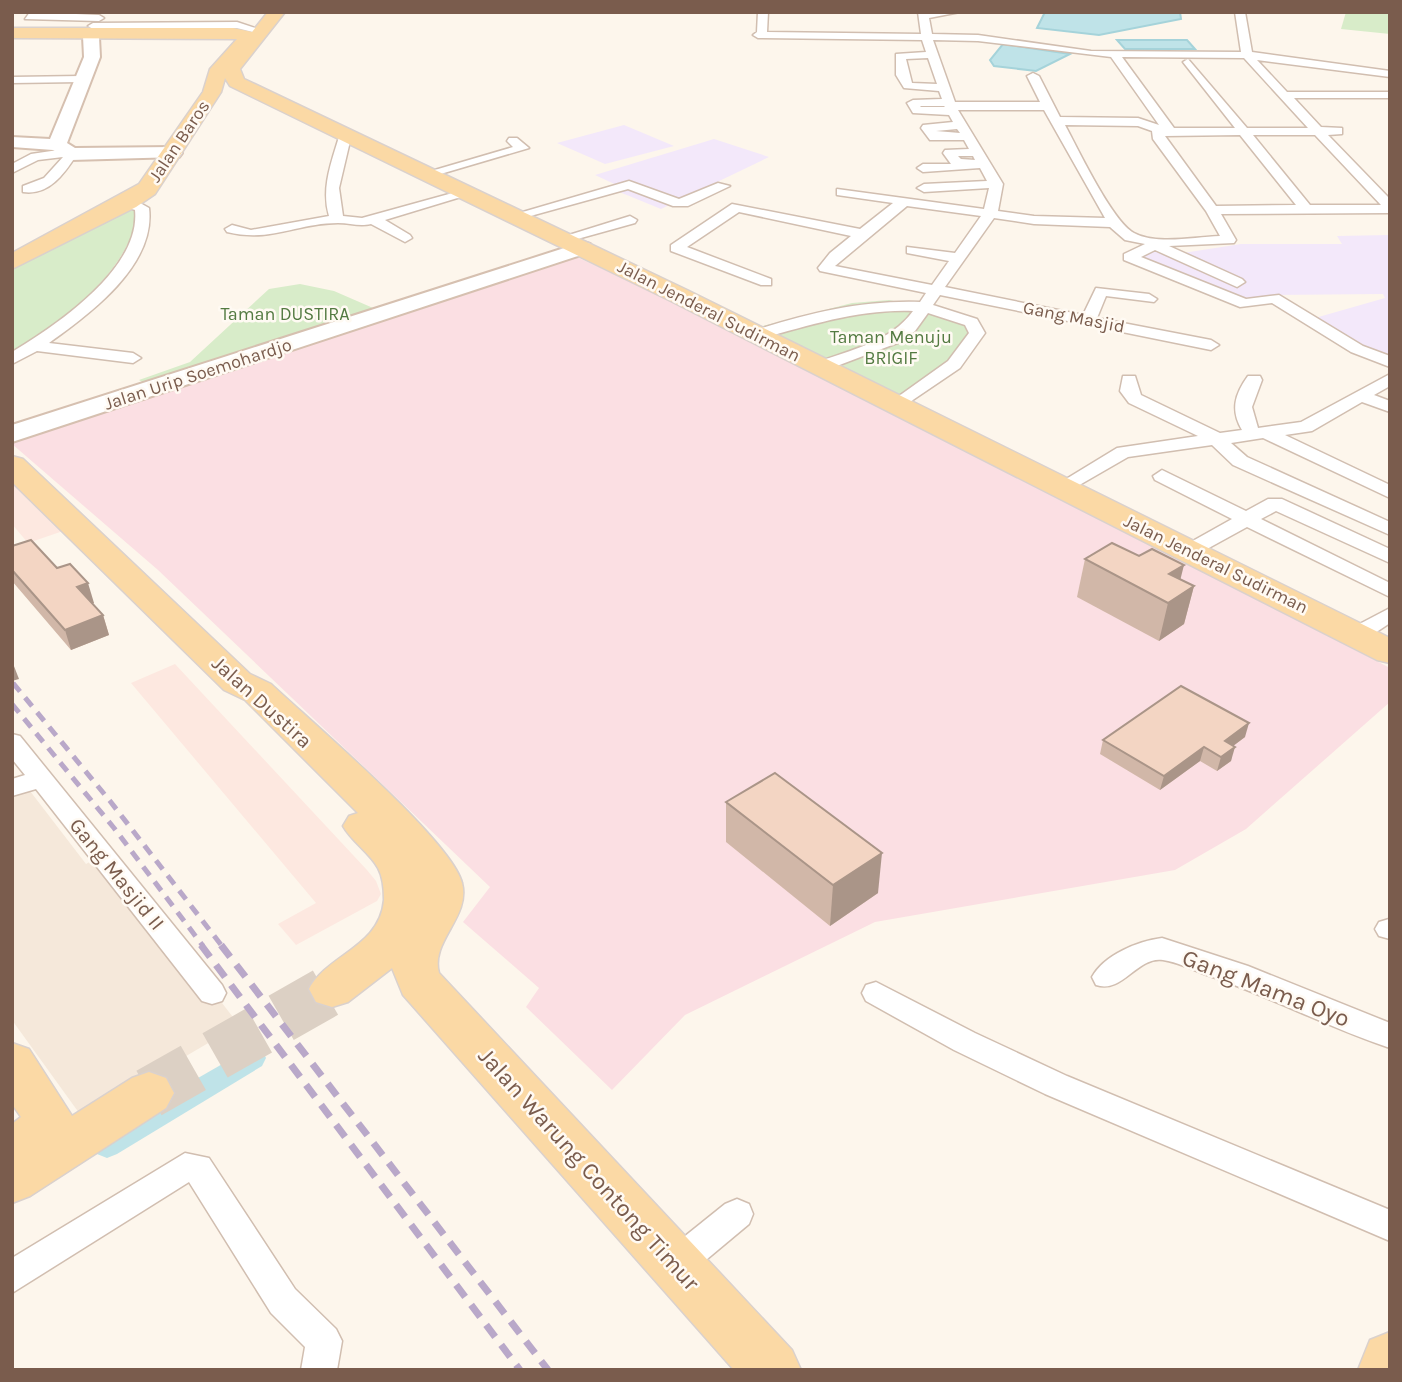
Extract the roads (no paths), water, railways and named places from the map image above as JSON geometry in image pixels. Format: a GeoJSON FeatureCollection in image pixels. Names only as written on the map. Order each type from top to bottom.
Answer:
{"type":"FeatureCollection","features":[{"type":"Feature","properties":{"kind":"main road"},"geometry":{"type":"LineString","coordinates":[[12,31],[211,20],[238,33],[263,25]]}},
{"type":"Feature","properties":{"kind":"main road"},"geometry":{"type":"LineString","coordinates":[[95,26],[263,25]]}},
{"type":"Feature","properties":{"kind":"main road"},"geometry":{"type":"LineString","coordinates":[[210,95],[236,82],[231,69],[259,38],[263,25]]}},
{"type":"Feature","properties":{"kind":"main road","name":"Jalan Baros"},"geometry":{"type":"LineString","coordinates":[[12,262],[128,202],[154,182],[210,95],[219,69],[263,25]]}},
{"type":"Feature","properties":{"kind":"main road","name":"Jalan Jenderal Sudirman"},"geometry":{"type":"LineString","coordinates":[[236,82],[573,244],[1390,652]]}},
{"type":"Feature","properties":{"kind":"main road"},"geometry":{"type":"LineString","coordinates":[[210,95],[267,98]]}},
{"type":"Feature","properties":{"kind":"main road","name":"Jalan Dustira"},"geometry":{"type":"LineString","coordinates":[[12,465],[237,682],[258,692],[421,851],[435,870],[441,884],[439,911],[412,964]]}},
{"type":"Feature","properties":{"kind":"main road"},"geometry":{"type":"LineString","coordinates":[[237,682],[242,699],[389,853],[401,871],[407,891],[402,921],[385,948],[362,969],[332,989]]}},
{"type":"Feature","properties":{"kind":"main road","name":"Jalan Warung Contong Timur"},"geometry":{"type":"LineString","coordinates":[[412,964],[419,982],[772,1370]]}},
{"type":"Feature","properties":{"kind":"main road"},"geometry":{"type":"LineString","coordinates":[[12,1063],[47,1115],[28,1140]]}},
{"type":"Feature","properties":{"kind":"main road"},"geometry":{"type":"LineString","coordinates":[[12,1180],[149,1093]]}},
{"type":"Feature","properties":{"kind":"main road"},"geometry":{"type":"LineString","coordinates":[[1387,1370],[1390,1360]]}},
{"type":"Feature","properties":{"kind":"street"},"geometry":{"type":"LineString","coordinates":[[12,197],[50,181],[64,151],[79,85],[92,57],[95,26],[29,17],[37,12]]}},
{"type":"Feature","properties":{"kind":"street"},"geometry":{"type":"LineString","coordinates":[[763,12],[760,35],[956,108]]}},
{"type":"Feature","properties":{"kind":"street"},"geometry":{"type":"LineString","coordinates":[[955,12],[924,14],[990,214]]}},
{"type":"Feature","properties":{"kind":"street"},"geometry":{"type":"LineString","coordinates":[[1240,12],[1247,55],[1390,208]]}},
{"type":"Feature","properties":{"kind":"street"},"geometry":{"type":"LineString","coordinates":[[161,14],[263,25]]}},
{"type":"Feature","properties":{"kind":"street"},"geometry":{"type":"LineString","coordinates":[[924,188],[956,108],[978,38],[1073,52],[1247,55],[1390,74]]}},
{"type":"Feature","properties":{"kind":"street"},"geometry":{"type":"LineString","coordinates":[[859,44],[956,108]]}},
{"type":"Feature","properties":{"kind":"street"},"geometry":{"type":"LineString","coordinates":[[923,168],[954,167],[964,179],[956,108],[958,50]]}},
{"type":"Feature","properties":{"kind":"street"},"geometry":{"type":"LineString","coordinates":[[891,51],[956,108]]}},
{"type":"Feature","properties":{"kind":"street"},"geometry":{"type":"LineString","coordinates":[[1114,54],[1164,131]]}},
{"type":"Feature","properties":{"kind":"street"},"geometry":{"type":"LineString","coordinates":[[1188,62],[1307,210]]}},
{"type":"Feature","properties":{"kind":"street"},"geometry":{"type":"LineString","coordinates":[[898,68],[956,108],[908,86],[898,68]]}},
{"type":"Feature","properties":{"kind":"street"},"geometry":{"type":"LineString","coordinates":[[1365,71],[1390,94]]}},
{"type":"Feature","properties":{"kind":"street"},"geometry":{"type":"LineString","coordinates":[[1032,76],[1114,223],[1130,237],[1155,244],[1237,282]]}},
{"type":"Feature","properties":{"kind":"street"},"geometry":{"type":"LineString","coordinates":[[12,80],[79,85]]}},
{"type":"Feature","properties":{"kind":"street"},"geometry":{"type":"LineString","coordinates":[[12,92],[79,85]]}},
{"type":"Feature","properties":{"kind":"street"},"geometry":{"type":"LineString","coordinates":[[1284,95],[1390,94]]}},
{"type":"Feature","properties":{"kind":"street"},"geometry":{"type":"LineString","coordinates":[[1057,121],[1138,122],[1164,131],[1319,131],[1342,135],[1304,95]]}},
{"type":"Feature","properties":{"kind":"street"},"geometry":{"type":"LineString","coordinates":[[1375,95],[1390,109]]}},
{"type":"Feature","properties":{"kind":"street"},"geometry":{"type":"LineString","coordinates":[[923,118],[956,108],[1048,106]]}},
{"type":"Feature","properties":{"kind":"street"},"geometry":{"type":"LineString","coordinates":[[1089,319],[1101,291],[1129,257],[1155,244],[1228,241],[1212,210],[1159,139],[1164,131]]}},
{"type":"Feature","properties":{"kind":"street"},"geometry":{"type":"LineString","coordinates":[[337,219],[332,207],[331,187],[345,136]]}},
{"type":"Feature","properties":{"kind":"street"},"geometry":{"type":"LineString","coordinates":[[427,174],[523,148],[513,141]]}},
{"type":"Feature","properties":{"kind":"street"},"geometry":{"type":"LineString","coordinates":[[12,142],[64,151],[173,153]]}},
{"type":"Feature","properties":{"kind":"street"},"geometry":{"type":"LineString","coordinates":[[12,169],[34,157],[64,151]]}},
{"type":"Feature","properties":{"kind":"street"},"geometry":{"type":"LineString","coordinates":[[12,185],[28,189]]}},
{"type":"Feature","properties":{"kind":"street"},"geometry":{"type":"LineString","coordinates":[[516,216],[633,185],[682,203],[723,186]]}},
{"type":"Feature","properties":{"kind":"street"},"geometry":{"type":"LineString","coordinates":[[842,192],[1034,220],[1114,223]]}},
{"type":"Feature","properties":{"kind":"street"},"geometry":{"type":"LineString","coordinates":[[232,229],[251,234],[337,219],[349,223],[467,193]]}},
{"type":"Feature","properties":{"kind":"street"},"geometry":{"type":"LineString","coordinates":[[12,359],[36,346],[93,301],[115,279],[138,244],[145,225],[142,208],[128,202]]}},
{"type":"Feature","properties":{"kind":"street"},"geometry":{"type":"LineString","coordinates":[[766,282],[676,248],[739,207],[862,233],[903,202]]}},
{"type":"Feature","properties":{"kind":"street"},"geometry":{"type":"LineString","coordinates":[[1212,210],[1390,208]]}},
{"type":"Feature","properties":{"kind":"street"},"geometry":{"type":"LineString","coordinates":[[821,367],[894,339],[909,328],[990,214]]}},
{"type":"Feature","properties":{"kind":"street"},"geometry":{"type":"LineString","coordinates":[[373,219],[405,238]]}},
{"type":"Feature","properties":{"kind":"street"},"geometry":{"type":"LineString","coordinates":[[573,244],[630,220]]}},
{"type":"Feature","properties":{"kind":"street","name":"Gang Masjid"},"geometry":{"type":"LineString","coordinates":[[862,233],[825,268],[1212,345]]}},
{"type":"Feature","properties":{"kind":"street","name":"Jalan Urip Soemohardjo"},"geometry":{"type":"LineString","coordinates":[[12,434],[573,244]]}},
{"type":"Feature","properties":{"kind":"street"},"geometry":{"type":"LineString","coordinates":[[912,250],[958,258]]}},
{"type":"Feature","properties":{"kind":"street"},"geometry":{"type":"LineString","coordinates":[[1129,257],[1245,304],[1274,298],[1357,349],[1390,362]]}},
{"type":"Feature","properties":{"kind":"street"},"geometry":{"type":"LineString","coordinates":[[1111,281],[1149,299]]}},
{"type":"Feature","properties":{"kind":"street"},"geometry":{"type":"LineString","coordinates":[[755,335],[794,322],[853,308],[922,309],[966,319],[977,333],[973,345],[960,359],[898,405]]}},
{"type":"Feature","properties":{"kind":"street"},"geometry":{"type":"LineString","coordinates":[[36,346],[133,358]]}},
{"type":"Feature","properties":{"kind":"street"},"geometry":{"type":"LineString","coordinates":[[1062,487],[1123,452],[1306,427],[1390,379]]}},
{"type":"Feature","properties":{"kind":"street"},"geometry":{"type":"LineString","coordinates":[[1129,380],[1130,394],[1135,399],[1215,438],[1237,459],[1390,529]]}},
{"type":"Feature","properties":{"kind":"street"},"geometry":{"type":"LineString","coordinates":[[1254,380],[1245,392],[1242,418],[1260,434],[1382,489]]}},
{"type":"Feature","properties":{"kind":"street"},"geometry":{"type":"LineString","coordinates":[[1361,396],[1390,407]]}},
{"type":"Feature","properties":{"kind":"street"},"geometry":{"type":"LineString","coordinates":[[1162,476],[1390,592]]}},
{"type":"Feature","properties":{"kind":"street"},"geometry":{"type":"LineString","coordinates":[[1318,523],[1341,506],[1382,489]]}},
{"type":"Feature","properties":{"kind":"street"},"geometry":{"type":"LineString","coordinates":[[1189,551],[1275,503],[1390,557]]}},
{"type":"Feature","properties":{"kind":"street"},"geometry":{"type":"LineString","coordinates":[[1358,634],[1390,614]]}},
{"type":"Feature","properties":{"kind":"street","name":"Gang Masjid II"},"geometry":{"type":"LineString","coordinates":[[12,742],[212,993]]}},
{"type":"Feature","properties":{"kind":"street"},"geometry":{"type":"LineString","coordinates":[[12,788],[41,779]]}},
{"type":"Feature","properties":{"kind":"street","name":"Gang Mama Oyo"},"geometry":{"type":"LineString","coordinates":[[1106,977],[1126,962],[1152,949],[1162,949],[1238,974],[1390,1036]]}},
{"type":"Feature","properties":{"kind":"street"},"geometry":{"type":"LineString","coordinates":[[876,993],[928,1024],[986,1052],[1174,1136],[1277,1176],[1390,1226]]}},
{"type":"Feature","properties":{"kind":"street"},"geometry":{"type":"LineString","coordinates":[[12,1276],[185,1167],[198,1168],[283,1301],[324,1341],[319,1370]]}},
{"type":"Feature","properties":{"kind":"street"},"geometry":{"type":"LineString","coordinates":[[676,1264],[737,1214]]}},
{"type":"Feature","properties":{"kind":"water"},"geometry":{"type":"Polygon","coordinates":[[[1045,12],[1180,12],[1181,19],[1099,35],[1037,28],[1045,12]]]}},
{"type":"Feature","properties":{"kind":"water"},"geometry":{"type":"Polygon","coordinates":[[[1117,40],[1187,40],[1195,49],[1125,49],[1117,40]]]}},
{"type":"Feature","properties":{"kind":"water"},"geometry":{"type":"Polygon","coordinates":[[[1003,44],[1070,54],[1036,71],[994,66],[990,60],[1003,44]]]}},
{"type":"Feature","properties":{"kind":"waterway"},"geometry":{"type":"LineString","coordinates":[[107,1145],[252,1058]]}},
{"type":"Feature","properties":{"kind":"tunnel"},"geometry":{"type":"LineString","coordinates":[[149,1093],[332,989]]}},
{"type":"Feature","properties":{"kind":"railway"},"geometry":{"type":"LineString","coordinates":[[13,683],[110,801],[222,946]]}},
{"type":"Feature","properties":{"kind":"railway"},"geometry":{"type":"LineString","coordinates":[[12,704],[114,828],[203,946]]}},
{"type":"Feature","properties":{"kind":"railway"},"geometry":{"type":"LineString","coordinates":[[201,945],[520,1370]]}},
{"type":"Feature","properties":{"kind":"railway"},"geometry":{"type":"LineString","coordinates":[[221,945],[548,1370]]}},
{"type":"Feature","properties":{"kind":"park label","name":"Taman DUSTIRA"},"geometry":{"type":"Point","coordinates":[285,314]}},
{"type":"Feature","properties":{"kind":"park label","name":"Taman Menuju BRIGIF"},"geometry":{"type":"Point","coordinates":[891,347]}}]}
